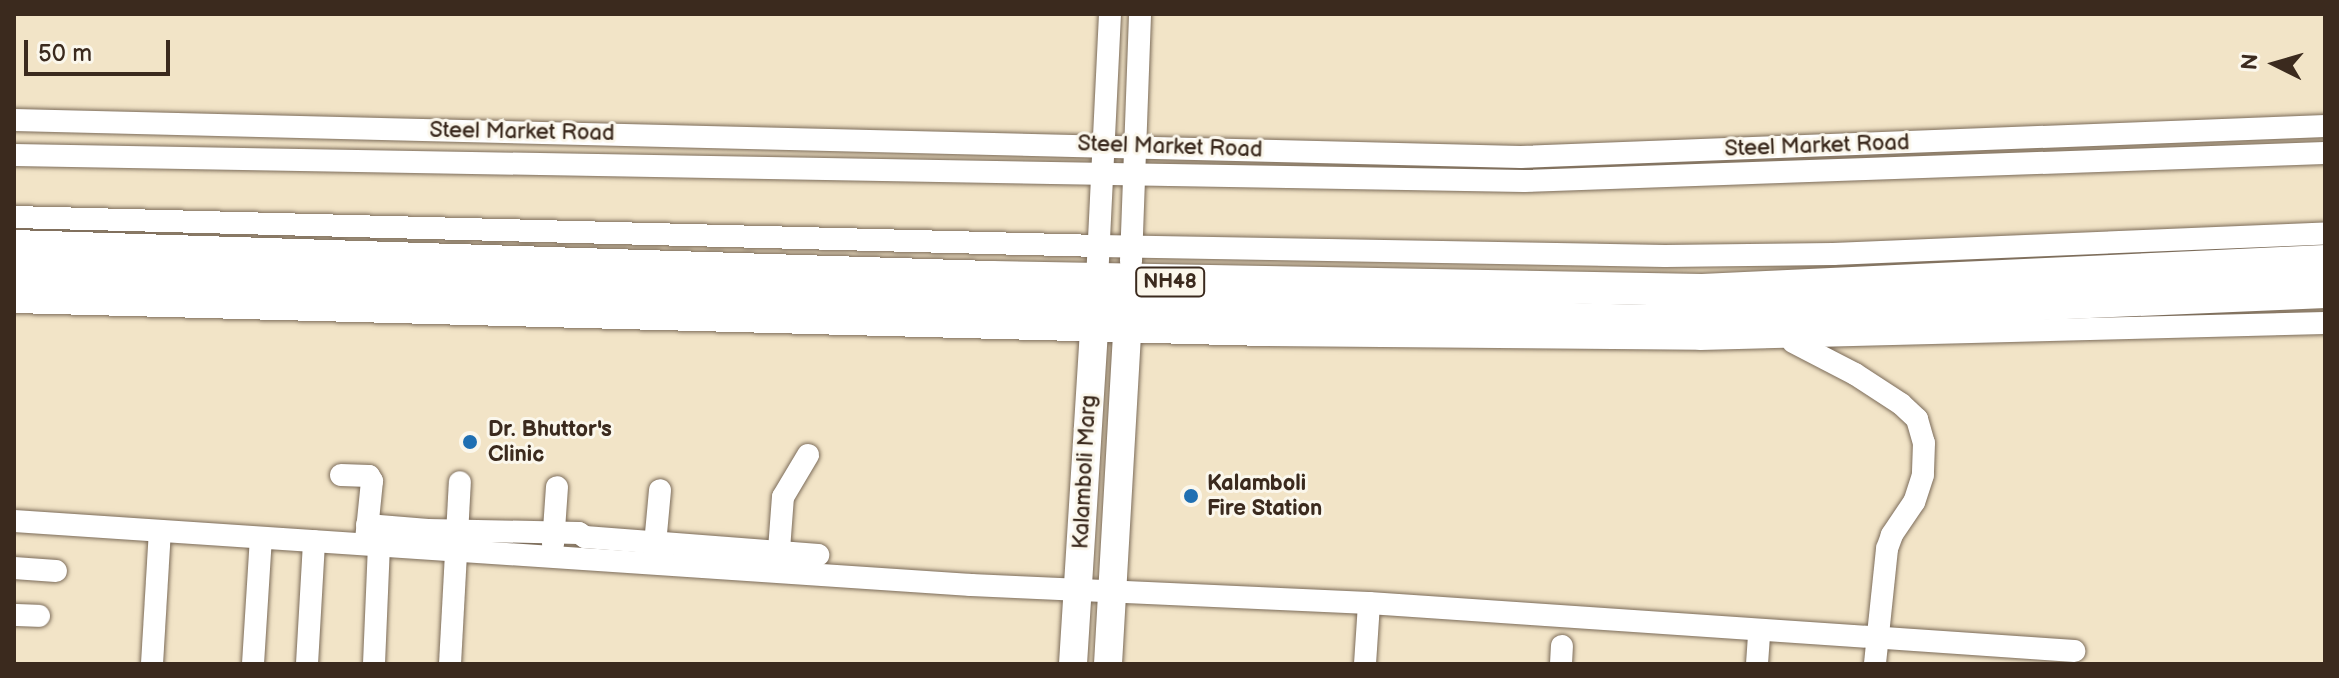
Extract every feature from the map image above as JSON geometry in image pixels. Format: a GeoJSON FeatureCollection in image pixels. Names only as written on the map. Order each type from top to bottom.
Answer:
{"type":"FeatureCollection","features":[{"type":"Feature","properties":{"kind":"highway","name":"NH48"},"geometry":{"type":"LineString","coordinates":[[14,246],[1096,306]]}},
{"type":"Feature","properties":{"kind":"highway","name":"NH48"},"geometry":{"type":"LineString","coordinates":[[14,277],[1129,306],[1702,290],[2325,261]]}},
{"type":"Feature","properties":{"kind":"highway","name":"NH48"},"geometry":{"type":"LineString","coordinates":[[1129,306],[1647,321],[2325,292]]}},
{"type":"Feature","properties":{"kind":"main road","name":"Kalamboli Marg"},"geometry":{"type":"LineString","coordinates":[[1073,664],[1096,306]]}},
{"type":"Feature","properties":{"kind":"main road","name":"Kalamboli Marg"},"geometry":{"type":"LineString","coordinates":[[1108,664],[1129,306]]}},
{"type":"Feature","properties":{"kind":"street"},"geometry":{"type":"LineString","coordinates":[[1096,306],[1110,14]]}},
{"type":"Feature","properties":{"kind":"street"},"geometry":{"type":"LineString","coordinates":[[1129,306],[1140,14]]}},
{"type":"Feature","properties":{"kind":"street","name":"Steel Market Road"},"geometry":{"type":"LineString","coordinates":[[14,120],[1521,157],[2325,126]]}},
{"type":"Feature","properties":{"kind":"street"},"geometry":{"type":"LineString","coordinates":[[344,160],[345,128]]}},
{"type":"Feature","properties":{"kind":"street"},"geometry":{"type":"LineString","coordinates":[[463,162],[464,131]]}},
{"type":"Feature","properties":{"kind":"street"},"geometry":{"type":"LineString","coordinates":[[760,167],[761,137]]}},
{"type":"Feature","properties":{"kind":"street","name":"Steel Market Road"},"geometry":{"type":"LineString","coordinates":[[14,155],[1524,181],[2325,153]]}},
{"type":"Feature","properties":{"kind":"street"},"geometry":{"type":"LineString","coordinates":[[14,217],[1132,247],[1739,256],[2325,233]]}},
{"type":"Feature","properties":{"kind":"street"},"geometry":{"type":"LineString","coordinates":[[14,302],[1129,306],[1788,339],[2325,323]]}},
{"type":"Feature","properties":{"kind":"street"},"geometry":{"type":"LineString","coordinates":[[1788,339],[1855,374],[1917,419],[1924,443],[1923,475],[1914,502],[1892,535],[1887,549],[1875,664]]}},
{"type":"Feature","properties":{"kind":"street"},"geometry":{"type":"LineString","coordinates":[[778,562],[783,497],[808,455]]}},
{"type":"Feature","properties":{"kind":"street"},"geometry":{"type":"LineString","coordinates":[[341,475],[369,476],[372,481],[374,664]]}},
{"type":"Feature","properties":{"kind":"street"},"geometry":{"type":"LineString","coordinates":[[450,664],[460,482]]}},
{"type":"Feature","properties":{"kind":"street"},"geometry":{"type":"LineString","coordinates":[[553,557],[557,487]]}},
{"type":"Feature","properties":{"kind":"street"},"geometry":{"type":"LineString","coordinates":[[654,553],[660,490]]}},
{"type":"Feature","properties":{"kind":"street"},"geometry":{"type":"LineString","coordinates":[[14,521],[314,541],[371,538],[457,540],[554,532],[654,553]]}},
{"type":"Feature","properties":{"kind":"street"},"geometry":{"type":"LineString","coordinates":[[152,664],[160,531]]}},
{"type":"Feature","properties":{"kind":"street"},"geometry":{"type":"LineString","coordinates":[[253,664],[261,538]]}},
{"type":"Feature","properties":{"kind":"street"},"geometry":{"type":"LineString","coordinates":[[457,540],[553,557],[654,553],[1112,591],[1369,603],[1759,632],[2074,651]]}},
{"type":"Feature","properties":{"kind":"street"},"geometry":{"type":"LineString","coordinates":[[307,664],[314,541]]}},
{"type":"Feature","properties":{"kind":"street"},"geometry":{"type":"LineString","coordinates":[[778,562],[818,555]]}},
{"type":"Feature","properties":{"kind":"street"},"geometry":{"type":"LineString","coordinates":[[14,568],[56,571]]}},
{"type":"Feature","properties":{"kind":"street"},"geometry":{"type":"LineString","coordinates":[[1365,664],[1369,603]]}},
{"type":"Feature","properties":{"kind":"street"},"geometry":{"type":"LineString","coordinates":[[14,615],[39,616]]}},
{"type":"Feature","properties":{"kind":"street"},"geometry":{"type":"LineString","coordinates":[[1757,664],[1759,632]]}},
{"type":"Feature","properties":{"kind":"place","name":"Dr. Bhuttor's Clinic"},"geometry":{"type":"Point","coordinates":[470,442]}},
{"type":"Feature","properties":{"kind":"place","name":"Kalamboli Fire Station"},"geometry":{"type":"Point","coordinates":[1191,496]}}]}
